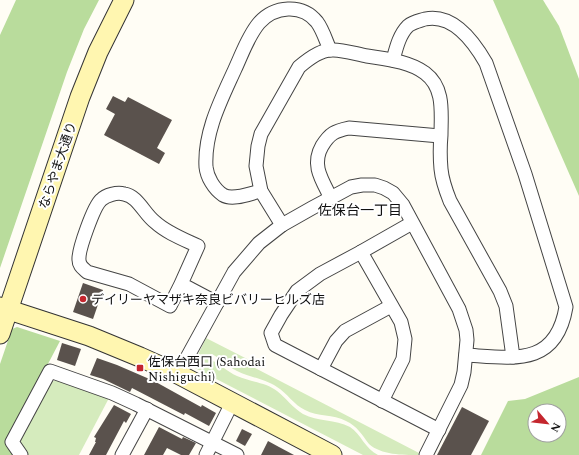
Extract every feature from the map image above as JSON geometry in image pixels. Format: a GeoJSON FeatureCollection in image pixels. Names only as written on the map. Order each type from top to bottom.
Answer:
{"type":"FeatureCollection","features":[{"type":"Feature","properties":{"kind":"street","name":"ならやま大通り"},"geometry":{"type":"LineString","coordinates":[[0,334],[3,305],[62,114],[77,73],[111,0]]}},
{"type":"Feature","properties":{"kind":"street","name":"ならやま大通り"},"geometry":{"type":"LineString","coordinates":[[3,305],[80,97],[98,52],[124,0]]}},
{"type":"Feature","properties":{"kind":"street"},"geometry":{"type":"LineString","coordinates":[[261,191],[232,197],[223,195],[211,182],[206,168],[207,146],[212,122],[250,38],[258,24],[268,15],[290,8],[308,14],[317,22],[330,50]]}},
{"type":"Feature","properties":{"kind":"street"},"geometry":{"type":"LineString","coordinates":[[393,60],[402,35],[408,26],[415,21],[431,18],[444,21],[460,29],[479,50],[486,63],[525,174],[566,307],[564,320],[558,334],[549,345],[538,351],[524,357],[466,355]]}},
{"type":"Feature","properties":{"kind":"street"},"geometry":{"type":"LineString","coordinates":[[282,225],[261,191],[256,166],[258,146],[261,134],[299,67],[308,60],[330,50],[393,60],[419,69],[431,78],[440,98],[442,111],[440,136],[441,169],[445,186],[450,201],[500,291],[506,306],[513,357]]}},
{"type":"Feature","properties":{"kind":"street"},"geometry":{"type":"LineString","coordinates":[[331,198],[316,162],[319,151],[327,137],[335,131],[349,128],[440,136]]}},
{"type":"Feature","properties":{"kind":"street"},"geometry":{"type":"LineString","coordinates":[[178,374],[234,272],[259,243],[282,225],[351,187],[362,184],[375,185],[384,188],[396,196],[403,204],[459,309],[466,330],[466,355],[461,385],[426,455]]}},
{"type":"Feature","properties":{"kind":"street"},"geometry":{"type":"LineString","coordinates":[[114,194],[124,194],[132,197],[155,223],[198,246],[181,284],[170,306],[129,284],[87,272],[81,267],[79,253],[96,205],[102,199],[114,194]]}},
{"type":"Feature","properties":{"kind":"street"},"geometry":{"type":"LineString","coordinates":[[412,223],[320,274],[297,291],[271,333],[275,345],[438,430]]}},
{"type":"Feature","properties":{"kind":"street"},"geometry":{"type":"LineString","coordinates":[[361,252],[401,322],[405,339],[403,359],[382,401]]}},
{"type":"Feature","properties":{"kind":"street"},"geometry":{"type":"LineString","coordinates":[[181,284],[217,303]]}},
{"type":"Feature","properties":{"kind":"street"},"geometry":{"type":"LineString","coordinates":[[3,305],[140,356],[178,374],[332,455]]}},
{"type":"Feature","properties":{"kind":"street"},"geometry":{"type":"LineString","coordinates":[[321,369],[336,341],[345,331],[391,306]]}},
{"type":"Feature","properties":{"kind":"street"},"geometry":{"type":"LineString","coordinates":[[21,455],[12,442],[50,372],[112,393],[147,409],[236,455]]}},
{"type":"Feature","properties":{"kind":"street"},"geometry":{"type":"LineString","coordinates":[[206,455],[232,403]]}},
{"type":"Feature","properties":{"kind":"street"},"geometry":{"type":"LineString","coordinates":[[122,455],[147,409]]}},
{"type":"Feature","properties":{"kind":"green space"},"geometry":{"type":"Polygon","coordinates":[[[16,0],[99,0],[84,29],[67,72],[0,268],[0,35],[16,0]]]}},
{"type":"Feature","properties":{"kind":"green space"},"geometry":{"type":"Polygon","coordinates":[[[493,0],[543,0],[559,26],[579,79],[579,196],[493,0]]]}},
{"type":"Feature","properties":{"kind":"green space"},"geometry":{"type":"Polygon","coordinates":[[[17,327],[60,341],[7,442],[15,455],[0,455],[0,364],[12,329],[17,327]]]}},
{"type":"Feature","properties":{"kind":"green space"},"geometry":{"type":"Polygon","coordinates":[[[206,338],[257,364],[255,368],[419,453],[418,455],[392,454],[374,448],[350,423],[336,417],[315,414],[305,410],[297,405],[277,387],[237,371],[212,354],[197,357],[206,338]]]}},
{"type":"Feature","properties":{"kind":"green space"},"geometry":{"type":"Polygon","coordinates":[[[208,359],[216,362],[237,376],[273,388],[296,409],[309,417],[344,424],[350,427],[370,449],[378,455],[363,455],[195,368],[198,365],[199,360],[208,359]]]}},
{"type":"Feature","properties":{"kind":"green space"},"geometry":{"type":"Polygon","coordinates":[[[579,377],[579,455],[481,455],[508,401],[525,399],[579,377]]]}},
{"type":"Feature","properties":{"kind":"green space"},"geometry":{"type":"Polygon","coordinates":[[[58,380],[109,398],[79,455],[27,455],[21,446],[21,437],[49,382],[58,380]]]}},
{"type":"Feature","properties":{"kind":"building"},"geometry":{"type":"Polygon","coordinates":[[[113,96],[125,102],[128,97],[172,120],[157,148],[165,153],[159,164],[104,135],[115,114],[106,109],[113,96]]]}},
{"type":"Feature","properties":{"kind":"building"},"geometry":{"type":"Polygon","coordinates":[[[83,283],[103,290],[93,319],[73,312],[83,283]]]}},
{"type":"Feature","properties":{"kind":"building"},"geometry":{"type":"Polygon","coordinates":[[[62,343],[81,349],[75,366],[57,360],[62,343]]]}},
{"type":"Feature","properties":{"kind":"building"},"geometry":{"type":"Polygon","coordinates":[[[97,358],[154,381],[201,407],[202,405],[216,413],[209,426],[132,388],[130,392],[103,379],[90,375],[97,358]]]}},
{"type":"Feature","properties":{"kind":"building"},"geometry":{"type":"Polygon","coordinates":[[[114,405],[131,414],[126,423],[124,421],[106,455],[89,455],[96,442],[96,438],[94,437],[114,405]]]}},
{"type":"Feature","properties":{"kind":"building"},"geometry":{"type":"Polygon","coordinates":[[[462,407],[489,421],[471,455],[437,455],[462,407]]]}},
{"type":"Feature","properties":{"kind":"building"},"geometry":{"type":"Polygon","coordinates":[[[159,427],[182,439],[183,437],[196,443],[189,455],[181,455],[167,448],[163,455],[144,455],[159,427]]]}},
{"type":"Feature","properties":{"kind":"building"},"geometry":{"type":"Polygon","coordinates":[[[242,429],[252,434],[245,446],[236,441],[242,429]]]}},
{"type":"Feature","properties":{"kind":"building"},"geometry":{"type":"Polygon","coordinates":[[[268,441],[279,447],[294,455],[261,455],[268,441]]]}},
{"type":"Feature","properties":{"kind":"place","name":"デイリーヤマザキ奈良ビバリーヒルズ店"},"geometry":{"type":"Point","coordinates":[83,299]}},
{"type":"Feature","properties":{"kind":"place","name":"佐保台西口 (Sahodai Nishiguchi)"},"geometry":{"type":"Point","coordinates":[140,368]}},
{"type":"Feature","properties":{"kind":"district","name":"佐保台一丁目"},"geometry":{"type":"Point","coordinates":[360,210]}}]}
